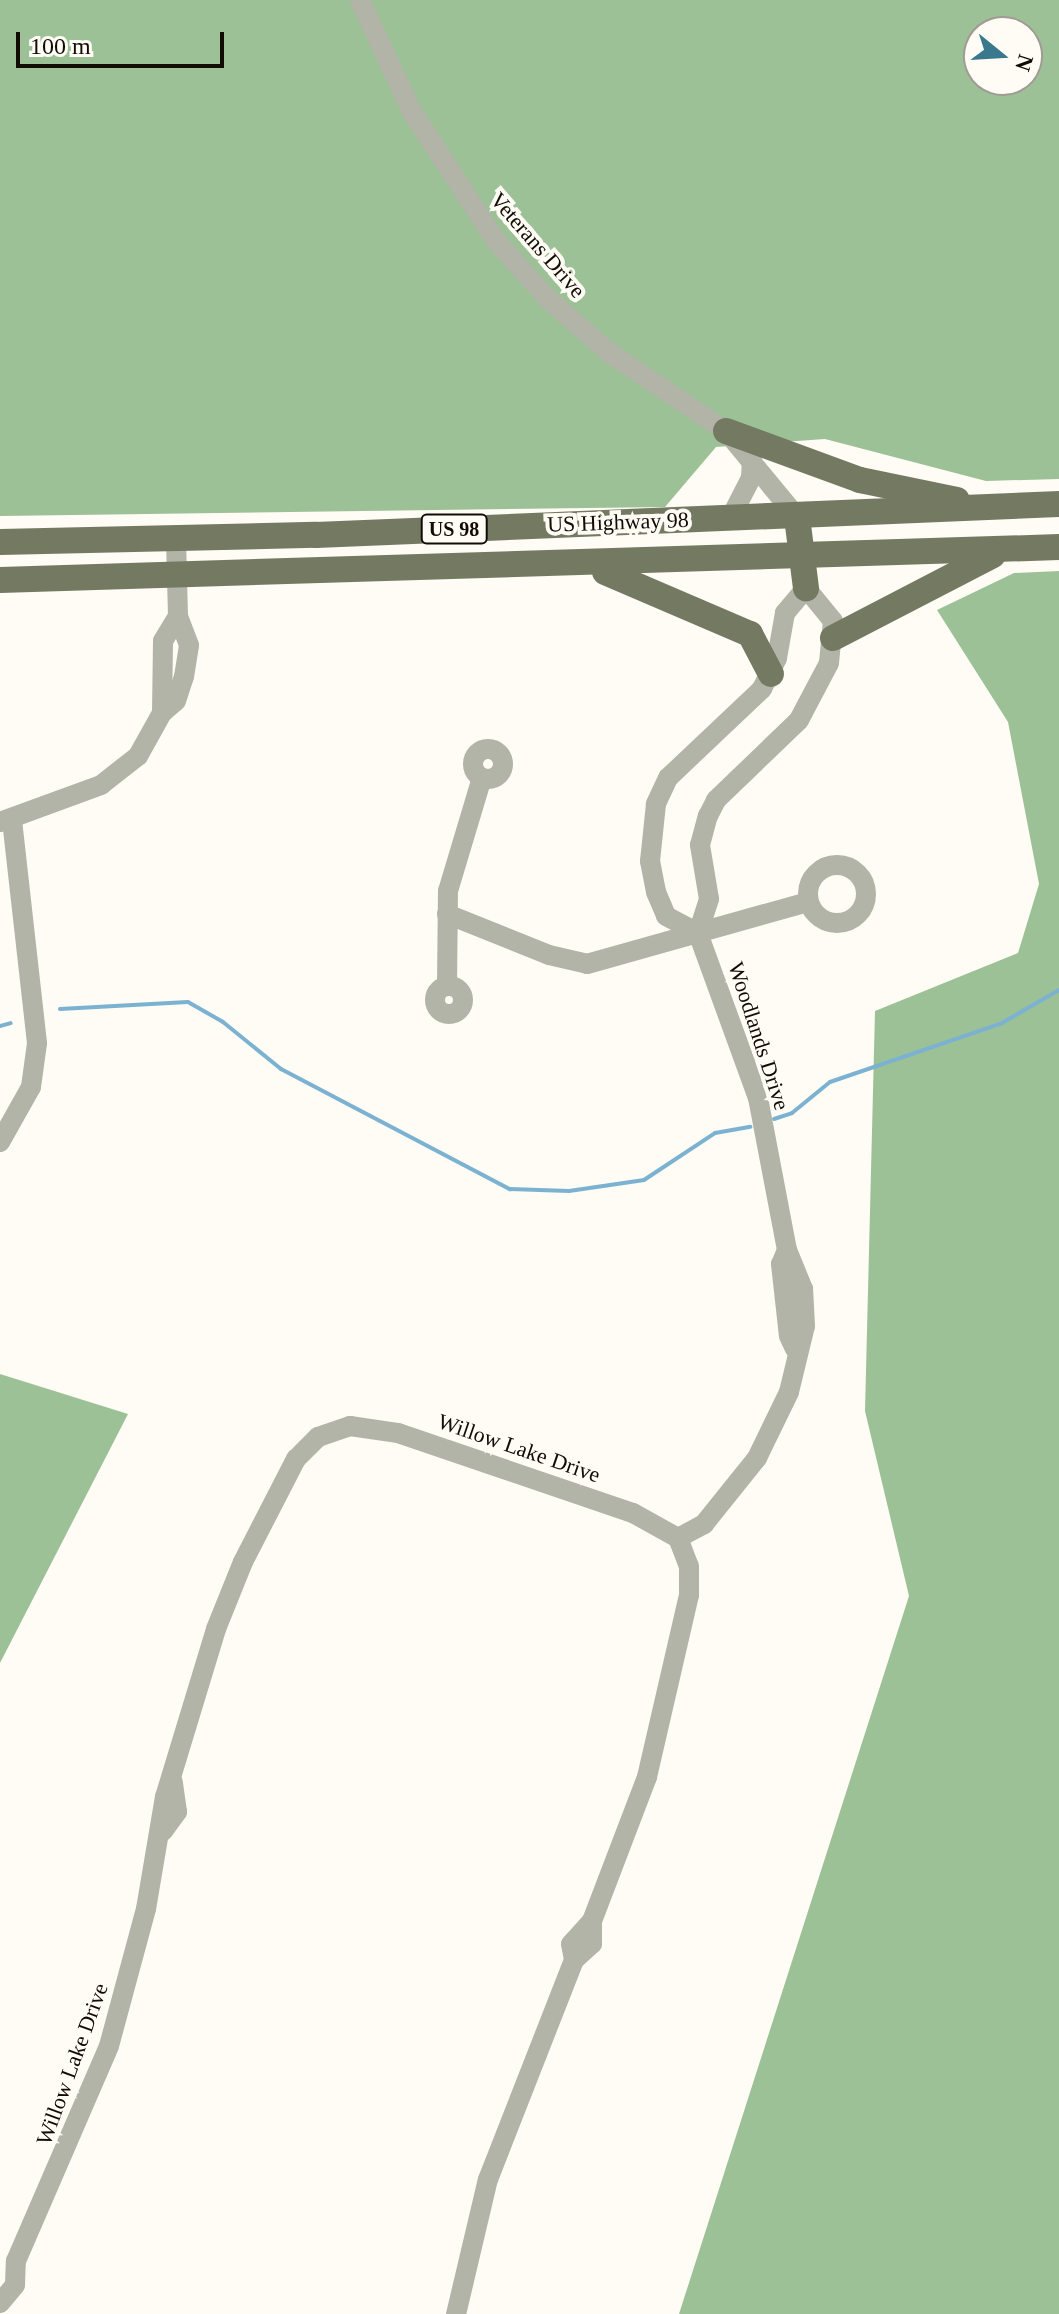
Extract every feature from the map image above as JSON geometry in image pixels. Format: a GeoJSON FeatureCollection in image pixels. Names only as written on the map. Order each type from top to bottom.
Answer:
{"type":"FeatureCollection","features":[{"type":"Feature","properties":{"kind":"main road"},"geometry":{"type":"LineString","coordinates":[[726,431],[860,480],[991,509]]}},
{"type":"Feature","properties":{"kind":"main road","name":"US Highway 98"},"geometry":{"type":"LineString","coordinates":[[176,539],[797,517],[1059,504]]}},
{"type":"Feature","properties":{"kind":"main road"},"geometry":{"type":"LineString","coordinates":[[797,517],[805,558],[806,588]]}},
{"type":"Feature","properties":{"kind":"main road","name":"US 98"},"geometry":{"type":"LineString","coordinates":[[0,542],[176,539]]}},
{"type":"Feature","properties":{"kind":"main road","name":"US Highway 98"},"geometry":{"type":"LineString","coordinates":[[180,576],[805,558],[1059,547]]}},
{"type":"Feature","properties":{"kind":"main road"},"geometry":{"type":"LineString","coordinates":[[833,638],[1002,551]]}},
{"type":"Feature","properties":{"kind":"main road"},"geometry":{"type":"LineString","coordinates":[[587,565],[723,618],[750,634],[771,674]]}},
{"type":"Feature","properties":{"kind":"main road","name":"US 98"},"geometry":{"type":"LineString","coordinates":[[0,580],[180,576]]}},
{"type":"Feature","properties":{"kind":"street","name":"Veterans Drive"},"geometry":{"type":"LineString","coordinates":[[360,0],[411,110],[496,241],[548,299],[611,354],[726,431],[797,517]]}},
{"type":"Feature","properties":{"kind":"street"},"geometry":{"type":"LineString","coordinates":[[731,517],[751,478],[752,459]]}},
{"type":"Feature","properties":{"kind":"street"},"geometry":{"type":"LineString","coordinates":[[0,1142],[31,1087],[37,1043],[6,821],[101,785],[138,756],[162,713],[163,641],[178,616],[180,576],[176,539]]}},
{"type":"Feature","properties":{"kind":"street"},"geometry":{"type":"LineString","coordinates":[[806,588],[828,609],[833,638],[829,663],[811,705],[716,800],[708,816],[700,845],[709,899],[698,933],[666,916],[656,892],[650,832],[656,804],[668,778],[762,689],[771,674],[785,613],[806,588]]}},
{"type":"Feature","properties":{"kind":"street"},"geometry":{"type":"LineString","coordinates":[[447,986],[448,891],[482,778]]}},
{"type":"Feature","properties":{"kind":"street"},"geometry":{"type":"LineString","coordinates":[[447,914],[549,955],[587,964],[698,933],[750,914],[808,902]]}},
{"type":"Feature","properties":{"kind":"street","name":"Woodlands Drive"},"geometry":{"type":"LineString","coordinates":[[678,1538],[694,1533],[757,1458],[789,1392],[795,1349],[806,1308],[794,1259],[787,1250],[758,1098],[698,933]]}},
{"type":"Feature","properties":{"kind":"street","name":"Willow Lake Drive"},"geometry":{"type":"LineString","coordinates":[[0,2288],[16,2261],[109,2046],[163,1831],[177,1812],[173,1782],[216,1629],[243,1562],[296,1459],[318,1437],[350,1426],[398,1433],[633,1513],[678,1538]]}},
{"type":"Feature","properties":{"kind":"street"},"geometry":{"type":"LineString","coordinates":[[456,2314],[488,2179],[574,1960],[592,1944],[592,1921],[647,1777],[689,1595],[689,1566],[678,1538]]}},
{"type":"Feature","properties":{"kind":"street","name":"Willow Lake Drive"},"geometry":{"type":"LineString","coordinates":[[0,2303],[15,2285],[16,2261]]}},
{"type":"Feature","properties":{"kind":"green space"},"geometry":{"type":"Polygon","coordinates":[[[0,0],[1059,0],[1059,479],[986,481],[825,439],[716,447],[665,507],[0,516],[0,0]]]}},
{"type":"Feature","properties":{"kind":"green space"},"geometry":{"type":"Polygon","coordinates":[[[1059,571],[1059,2314],[679,2314],[909,1596],[865,1411],[875,1011],[1018,953],[1039,884],[1008,722],[937,610],[1014,573],[1059,571]]]}},
{"type":"Feature","properties":{"kind":"green space"},"geometry":{"type":"Polygon","coordinates":[[[0,1374],[128,1414],[0,1663],[0,1374]]]}},
{"type":"Feature","properties":{"kind":"waterway"},"geometry":{"type":"LineString","coordinates":[[774,1119],[792,1113],[830,1082],[1002,1023],[1059,990]]}},
{"type":"Feature","properties":{"kind":"waterway"},"geometry":{"type":"LineString","coordinates":[[60,1009],[188,1002],[223,1022],[281,1069],[510,1189],[569,1191],[644,1180],[715,1133],[750,1127]]}},
{"type":"Feature","properties":{"kind":"waterway"},"geometry":{"type":"LineString","coordinates":[[0,1026],[11,1023]]}}]}
